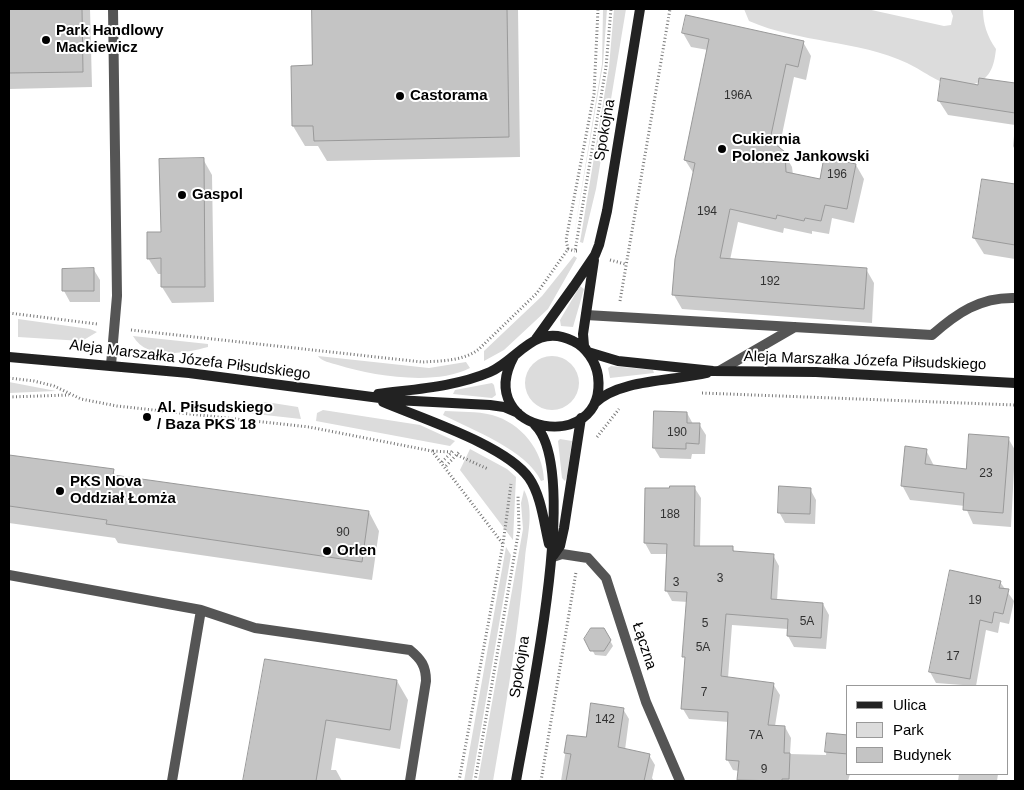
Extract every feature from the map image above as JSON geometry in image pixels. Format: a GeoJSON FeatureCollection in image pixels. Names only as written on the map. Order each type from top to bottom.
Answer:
{"type":"FeatureCollection","features":[{"type":"Feature","properties":{"kind":"street"},"geometry":{"type":"LineString","coordinates":[[111,365],[116,328],[113,9]]}},
{"type":"Feature","properties":{"kind":"street","name":"Spokojna"},"geometry":{"type":"LineString","coordinates":[[588,352],[583,338],[594,256],[607,210],[640,9]]}},
{"type":"Feature","properties":{"kind":"street","name":"Spokojna"},"geometry":{"type":"LineString","coordinates":[[536,339],[594,256]]}},
{"type":"Feature","properties":{"kind":"street"},"geometry":{"type":"LineString","coordinates":[[586,314],[932,335],[968,307],[990,299],[1015,298]]}},
{"type":"Feature","properties":{"kind":"street"},"geometry":{"type":"LineString","coordinates":[[716,371],[796,327]]}},
{"type":"Feature","properties":{"kind":"street","name":"Aleja Marszałka Józefa Piłsudskiego"},"geometry":{"type":"LineString","coordinates":[[368,395],[468,380],[490,372],[514,356],[526,344],[548,336],[573,340],[588,352],[618,361],[716,371],[816,372],[1015,383]]}},
{"type":"Feature","properties":{"kind":"street","name":"Aleja Marszałka Józefa Piłsudskiego"},"geometry":{"type":"LineString","coordinates":[[588,352],[598,374],[597,394],[593,404]]}},
{"type":"Feature","properties":{"kind":"street","name":"Aleja Marszałka Józefa Piłsudskiego"},"geometry":{"type":"LineString","coordinates":[[514,356],[506,381],[508,398],[518,413]]}},
{"type":"Feature","properties":{"kind":"street","name":"Aleja Marszałka Józefa Piłsudskiego"},"geometry":{"type":"LineString","coordinates":[[9,357],[111,365],[368,395],[412,402],[490,405],[504,407],[518,413],[535,425],[548,428],[561,428],[582,418],[601,397],[623,387],[716,371]]}},
{"type":"Feature","properties":{"kind":"street"},"geometry":{"type":"LineString","coordinates":[[368,395],[439,423],[519,466],[534,488],[553,557],[562,554],[579,555]]}},
{"type":"Feature","properties":{"kind":"street","name":"Spokojna"},"geometry":{"type":"LineString","coordinates":[[553,557],[560,546],[564,528],[582,418]]}},
{"type":"Feature","properties":{"kind":"street","name":"Spokojna"},"geometry":{"type":"LineString","coordinates":[[516,781],[553,557],[554,480],[546,441],[535,425]]}},
{"type":"Feature","properties":{"kind":"street","name":"Łączna"},"geometry":{"type":"LineString","coordinates":[[579,555],[588,558],[606,578],[646,702],[680,781]]}},
{"type":"Feature","properties":{"kind":"street"},"geometry":{"type":"LineString","coordinates":[[9,575],[201,610],[254,628],[410,650],[419,657],[426,668],[426,681],[410,781]]}},
{"type":"Feature","properties":{"kind":"street"},"geometry":{"type":"LineString","coordinates":[[172,781],[201,610]]}},
{"type":"Feature","properties":{"kind":"path"},"geometry":{"type":"LineString","coordinates":[[9,313],[116,328],[422,362],[468,356],[479,349],[537,294],[568,249],[566,240],[594,94],[598,9]]}},
{"type":"Feature","properties":{"kind":"path"},"geometry":{"type":"LineString","coordinates":[[575,251],[606,67],[611,9]]}},
{"type":"Feature","properties":{"kind":"path"},"geometry":{"type":"LineString","coordinates":[[568,249],[625,264],[665,47],[670,9]]}},
{"type":"Feature","properties":{"kind":"path"},"geometry":{"type":"LineString","coordinates":[[9,378],[54,386],[70,395]]}},
{"type":"Feature","properties":{"kind":"path"},"geometry":{"type":"LineString","coordinates":[[693,393],[1015,405]]}},
{"type":"Feature","properties":{"kind":"path"},"geometry":{"type":"LineString","coordinates":[[9,397],[70,395],[117,406],[309,427],[432,451],[453,453],[494,472]]}},
{"type":"Feature","properties":{"kind":"path"},"geometry":{"type":"LineString","coordinates":[[432,451],[503,544],[459,781]]}},
{"type":"Feature","properties":{"kind":"path"},"geometry":{"type":"LineString","coordinates":[[541,781],[579,555]]}},
{"type":"Feature","properties":{"kind":"green space"},"geometry":{"type":"Polygon","coordinates":[[[603,9],[607,9],[603,64],[573,241],[602,64],[603,9]]]}},
{"type":"Feature","properties":{"kind":"green space"},"geometry":{"type":"Polygon","coordinates":[[[614,9],[626,9],[596,189],[583,243],[580,242],[609,67],[614,9]]]}},
{"type":"Feature","properties":{"kind":"green space"},"geometry":{"type":"Polygon","coordinates":[[[744,9],[867,9],[944,26],[951,25],[953,16],[950,9],[983,9],[986,30],[996,49],[995,56],[990,72],[982,80],[970,85],[953,85],[937,80],[907,63],[888,55],[768,28],[749,21],[744,9]]]}},
{"type":"Feature","properties":{"kind":"green space"},"geometry":{"type":"Polygon","coordinates":[[[574,256],[577,258],[548,309],[504,350],[484,361],[484,351],[542,296],[574,256]]]}},
{"type":"Feature","properties":{"kind":"green space"},"geometry":{"type":"Polygon","coordinates":[[[580,286],[584,289],[573,327],[561,326],[560,320],[580,286]]]}},
{"type":"Feature","properties":{"kind":"green space"},"geometry":{"type":"Polygon","coordinates":[[[18,319],[90,329],[97,332],[82,341],[18,337],[18,319]]]}},
{"type":"Feature","properties":{"kind":"green space"},"geometry":{"type":"Polygon","coordinates":[[[133,336],[208,344],[208,347],[178,353],[157,352],[139,344],[133,336]]]}},
{"type":"Feature","properties":{"kind":"green space"},"geometry":{"type":"Polygon","coordinates":[[[318,356],[429,368],[466,362],[470,368],[440,377],[386,376],[327,362],[318,356]]]}},
{"type":"Feature","properties":{"kind":"green space"},"geometry":{"type":"Polygon","coordinates":[[[547,356],[557,356],[567,360],[575,368],[579,383],[575,398],[567,406],[557,410],[547,410],[537,406],[529,398],[525,388],[525,378],[529,368],[537,360],[547,356]]]}},
{"type":"Feature","properties":{"kind":"green space"},"geometry":{"type":"Polygon","coordinates":[[[611,366],[653,370],[654,373],[610,378],[608,368],[611,366]]]}},
{"type":"Feature","properties":{"kind":"green space"},"geometry":{"type":"Polygon","coordinates":[[[9,382],[56,391],[9,393],[9,382]]]}},
{"type":"Feature","properties":{"kind":"green space"},"geometry":{"type":"Polygon","coordinates":[[[492,383],[496,395],[492,398],[453,394],[455,390],[492,383]]]}},
{"type":"Feature","properties":{"kind":"green space"},"geometry":{"type":"Polygon","coordinates":[[[266,402],[298,407],[301,419],[211,409],[266,402]]]}},
{"type":"Feature","properties":{"kind":"green space"},"geometry":{"type":"Polygon","coordinates":[[[323,410],[420,425],[455,441],[450,446],[316,421],[317,413],[323,410]]]}},
{"type":"Feature","properties":{"kind":"green space"},"geometry":{"type":"Polygon","coordinates":[[[445,411],[492,415],[512,424],[521,431],[535,448],[540,458],[544,480],[541,481],[534,470],[511,450],[443,415],[445,411]]]}},
{"type":"Feature","properties":{"kind":"green space"},"geometry":{"type":"Polygon","coordinates":[[[560,439],[572,441],[565,481],[562,478],[558,441],[560,439]]]}},
{"type":"Feature","properties":{"kind":"green space"},"geometry":{"type":"Polygon","coordinates":[[[470,449],[507,469],[516,477],[513,540],[460,470],[470,449]]]}},
{"type":"Feature","properties":{"kind":"green space"},"geometry":{"type":"Polygon","coordinates":[[[524,490],[530,515],[507,698],[493,781],[478,781],[523,529],[521,503],[524,490]]]}},
{"type":"Feature","properties":{"kind":"green space"},"geometry":{"type":"Polygon","coordinates":[[[506,547],[511,555],[472,781],[464,781],[506,547]]]}},
{"type":"Feature","properties":{"kind":"building","name":"Park Handlowy Mackiewicz"},"geometry":{"type":"Polygon","coordinates":[[[9,9],[82,9],[83,72],[9,73],[9,9]]]}},
{"type":"Feature","properties":{"kind":"building","name":"Castorama"},"geometry":{"type":"Polygon","coordinates":[[[312,9],[507,9],[509,137],[314,141],[313,126],[292,126],[291,66],[312,65],[312,9]]]}},
{"type":"Feature","properties":{"kind":"building"},"geometry":{"type":"Polygon","coordinates":[[[686,15],[804,41],[798,67],[786,64],[770,140],[785,152],[786,172],[820,179],[824,157],[856,164],[847,209],[825,205],[821,221],[805,218],[804,221],[777,215],[776,219],[730,209],[720,258],[867,268],[864,309],[672,295],[675,259],[695,163],[684,160],[709,39],[682,33],[686,15]]]}},
{"type":"Feature","properties":{"kind":"building"},"geometry":{"type":"Polygon","coordinates":[[[941,78],[978,85],[979,78],[1015,83],[1015,113],[938,101],[941,78]]]}},
{"type":"Feature","properties":{"kind":"building","name":"Gaspol"},"geometry":{"type":"Polygon","coordinates":[[[204,158],[205,287],[161,287],[161,258],[147,259],[147,232],[161,232],[159,159],[204,158]]]}},
{"type":"Feature","properties":{"kind":"building"},"geometry":{"type":"Polygon","coordinates":[[[982,179],[1015,184],[1015,245],[973,238],[982,179]]]}},
{"type":"Feature","properties":{"kind":"building"},"geometry":{"type":"Polygon","coordinates":[[[94,268],[94,291],[62,291],[62,269],[94,268]]]}},
{"type":"Feature","properties":{"kind":"building"},"geometry":{"type":"Polygon","coordinates":[[[654,411],[687,412],[687,423],[700,423],[699,444],[686,443],[686,449],[653,448],[654,411]]]}},
{"type":"Feature","properties":{"kind":"building"},"geometry":{"type":"Polygon","coordinates":[[[969,434],[1009,437],[1003,513],[963,510],[964,493],[901,486],[905,446],[927,449],[925,464],[966,469],[969,434]]]}},
{"type":"Feature","properties":{"kind":"building"},"geometry":{"type":"Polygon","coordinates":[[[9,455],[114,469],[113,475],[369,511],[362,562],[106,524],[107,520],[9,506],[9,455]]]}},
{"type":"Feature","properties":{"kind":"building"},"geometry":{"type":"Polygon","coordinates":[[[670,486],[695,486],[694,546],[733,546],[733,551],[774,554],[771,599],[823,603],[821,638],[787,636],[788,619],[726,614],[721,676],[774,683],[768,725],[785,726],[784,753],[790,753],[789,779],[782,779],[782,781],[737,780],[739,761],[726,760],[728,712],[681,709],[685,657],[682,657],[687,592],[665,591],[667,544],[644,543],[645,488],[669,488],[670,486]]]}},
{"type":"Feature","properties":{"kind":"building"},"geometry":{"type":"Polygon","coordinates":[[[779,486],[811,488],[810,514],[778,513],[779,486]]]}},
{"type":"Feature","properties":{"kind":"building"},"geometry":{"type":"Polygon","coordinates":[[[950,570],[1001,581],[999,588],[1009,589],[1003,614],[994,612],[992,623],[980,620],[970,679],[929,672],[950,570]]]}},
{"type":"Feature","properties":{"kind":"building"},"geometry":{"type":"Polygon","coordinates":[[[591,628],[604,628],[611,640],[604,651],[590,651],[584,639],[591,628]]]}},
{"type":"Feature","properties":{"kind":"building"},"geometry":{"type":"Polygon","coordinates":[[[265,659],[397,680],[390,730],[326,720],[316,781],[243,781],[265,659]]]}},
{"type":"Feature","properties":{"kind":"building"},"geometry":{"type":"Polygon","coordinates":[[[591,703],[624,708],[618,747],[650,754],[644,781],[566,781],[571,754],[564,753],[567,735],[586,737],[591,703]]]}},
{"type":"Feature","properties":{"kind":"building"},"geometry":{"type":"Polygon","coordinates":[[[827,733],[846,735],[846,754],[825,752],[827,733]]]}},
{"type":"Feature","properties":{"kind":"place","name":"Park Handlowy Mackiewicz"},"geometry":{"type":"Point","coordinates":[46,40]}},
{"type":"Feature","properties":{"kind":"place","name":"Castorama"},"geometry":{"type":"Point","coordinates":[400,96]}},
{"type":"Feature","properties":{"kind":"place","name":"Cukiernia Polonez Jankowski"},"geometry":{"type":"Point","coordinates":[722,149]}},
{"type":"Feature","properties":{"kind":"place","name":"Gaspol"},"geometry":{"type":"Point","coordinates":[182,195]}},
{"type":"Feature","properties":{"kind":"place","name":"Al. Piłsudskiego / Baza PKS 18"},"geometry":{"type":"Point","coordinates":[147,417]}},
{"type":"Feature","properties":{"kind":"place","name":"PKS Nova Oddział Łomża"},"geometry":{"type":"Point","coordinates":[60,491]}},
{"type":"Feature","properties":{"kind":"place","name":"Orlen"},"geometry":{"type":"Point","coordinates":[327,551]}}]}
